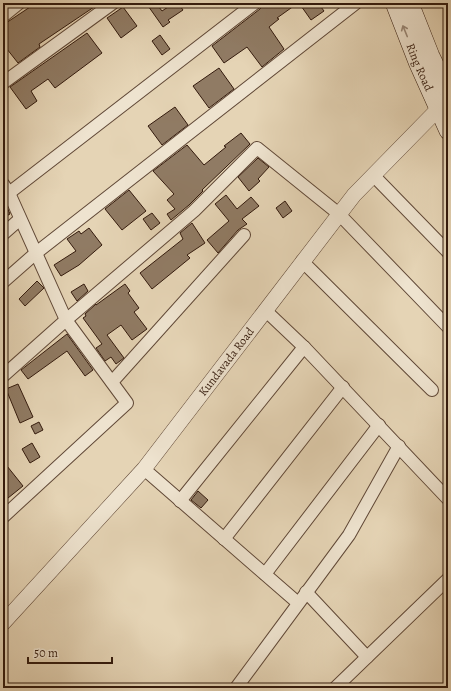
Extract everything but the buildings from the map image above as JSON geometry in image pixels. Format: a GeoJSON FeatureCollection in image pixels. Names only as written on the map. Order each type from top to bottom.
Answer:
{"type":"FeatureCollection","features":[{"type":"Feature","properties":{"kind":"main road","name":"Ring Road"},"geometry":{"type":"LineString","coordinates":[[394,3],[417,62],[443,104],[448,131]]}},
{"type":"Feature","properties":{"kind":"main road","name":"Ring Road"},"geometry":{"type":"LineString","coordinates":[[410,3],[448,91]]}},
{"type":"Feature","properties":{"kind":"street"},"geometry":{"type":"LineString","coordinates":[[3,16],[19,3]]}},
{"type":"Feature","properties":{"kind":"street"},"geometry":{"type":"LineString","coordinates":[[3,83],[113,3]]}},
{"type":"Feature","properties":{"kind":"street"},"geometry":{"type":"LineString","coordinates":[[3,517],[127,403],[66,320],[6,189],[255,3]]}},
{"type":"Feature","properties":{"kind":"street"},"geometry":{"type":"LineString","coordinates":[[3,282],[36,253],[356,3]]}},
{"type":"Feature","properties":{"kind":"street","name":"Kundavada Road"},"geometry":{"type":"LineString","coordinates":[[3,623],[144,469],[354,195],[443,104]]}},
{"type":"Feature","properties":{"kind":"street"},"geometry":{"type":"LineString","coordinates":[[3,376],[194,211],[257,148],[339,214],[448,327]]}},
{"type":"Feature","properties":{"kind":"street"},"geometry":{"type":"LineString","coordinates":[[373,175],[448,252]]}},
{"type":"Feature","properties":{"kind":"street"},"geometry":{"type":"LineString","coordinates":[[3,234],[20,219]]}},
{"type":"Feature","properties":{"kind":"street"},"geometry":{"type":"LineString","coordinates":[[112,382],[244,235]]}},
{"type":"Feature","properties":{"kind":"street"},"geometry":{"type":"LineString","coordinates":[[302,261],[432,390]]}},
{"type":"Feature","properties":{"kind":"street"},"geometry":{"type":"LineString","coordinates":[[265,310],[304,347],[448,499]]}},
{"type":"Feature","properties":{"kind":"street"},"geometry":{"type":"LineString","coordinates":[[180,501],[304,347]]}},
{"type":"Feature","properties":{"kind":"street"},"geometry":{"type":"LineString","coordinates":[[224,539],[342,387]]}},
{"type":"Feature","properties":{"kind":"street"},"geometry":{"type":"LineString","coordinates":[[265,574],[379,425]]}},
{"type":"Feature","properties":{"kind":"street"},"geometry":{"type":"LineString","coordinates":[[236,688],[349,535],[399,446]]}},
{"type":"Feature","properties":{"kind":"street"},"geometry":{"type":"LineString","coordinates":[[144,469],[298,603]]}},
{"type":"Feature","properties":{"kind":"street"},"geometry":{"type":"LineString","coordinates":[[335,688],[448,579]]}},
{"type":"Feature","properties":{"kind":"street"},"geometry":{"type":"LineString","coordinates":[[306,592],[367,657]]}}]}
